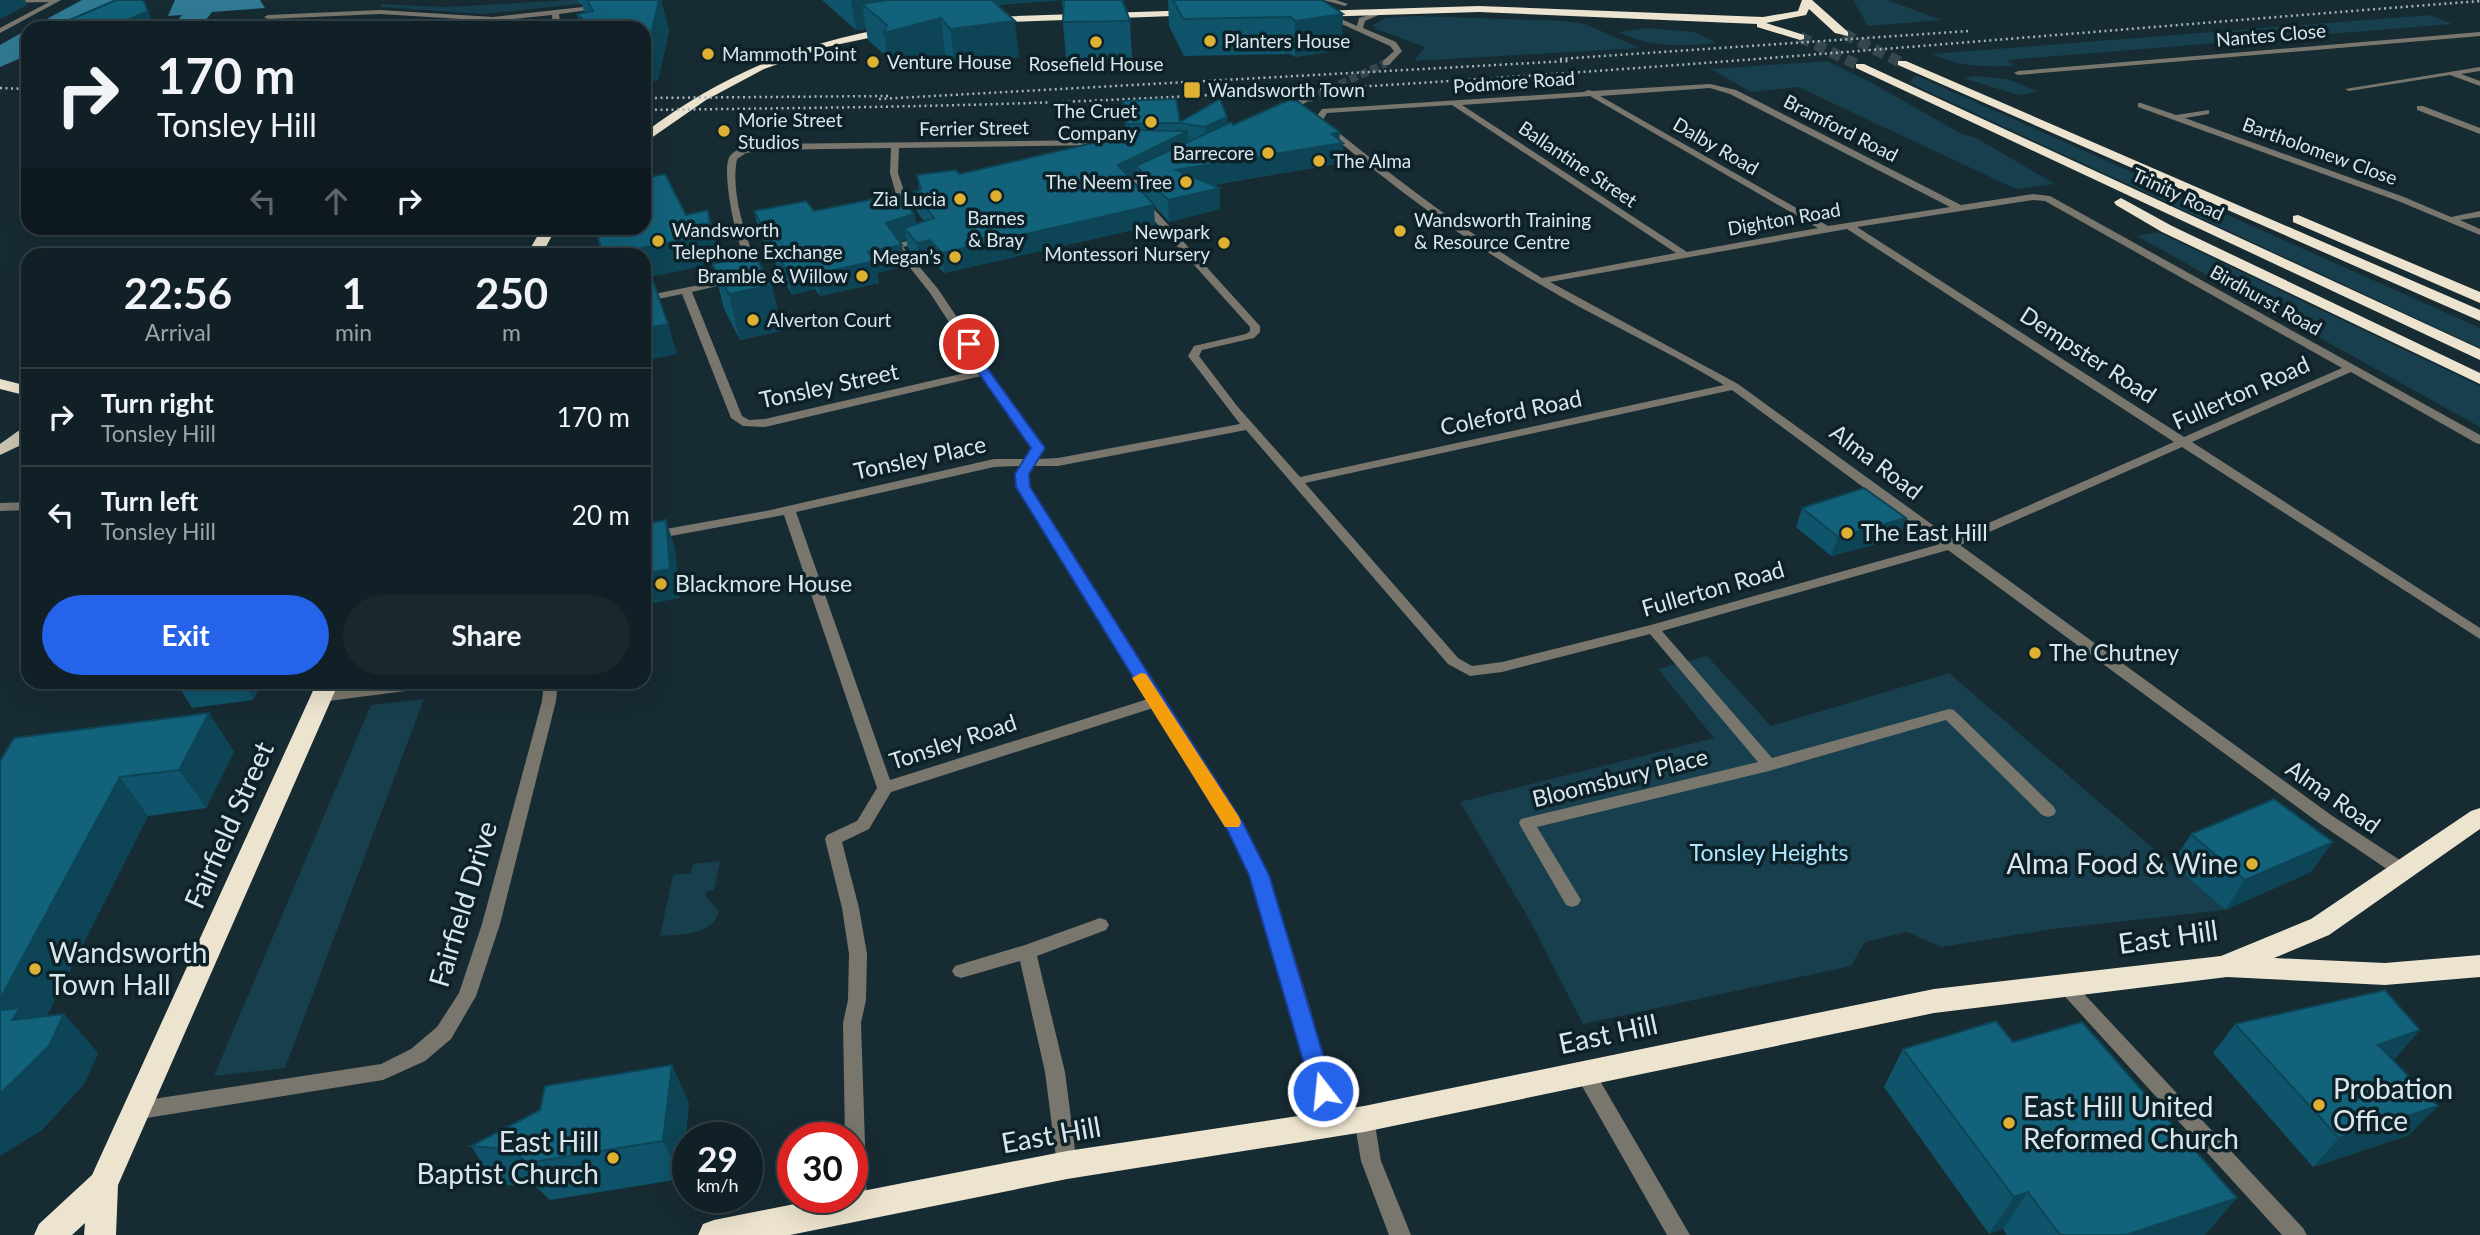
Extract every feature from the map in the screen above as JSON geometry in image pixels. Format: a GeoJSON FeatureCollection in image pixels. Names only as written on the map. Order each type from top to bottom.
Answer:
{"type":"FeatureCollection","features":[{"type":"Feature","properties":{"kind":"highway"},"geometry":{"type":"LineString","coordinates":[[1293,7],[1485,0]]}},
{"type":"Feature","properties":{"kind":"highway"},"geometry":{"type":"LineString","coordinates":[[1574,0],[1629,13]]}},
{"type":"Feature","properties":{"kind":"highway"},"geometry":{"type":"LineString","coordinates":[[1711,18],[1789,17],[1802,13],[1807,1],[1821,12],[1829,24],[1844,34]]}},
{"type":"Feature","properties":{"kind":"highway"},"geometry":{"type":"LineString","coordinates":[[1293,7],[1319,14],[1479,9],[1629,13],[1753,23],[1800,37]]}},
{"type":"Feature","properties":{"kind":"highway"},"geometry":{"type":"LineString","coordinates":[[975,21],[1215,13]]}},
{"type":"Feature","properties":{"kind":"highway"},"geometry":{"type":"LineString","coordinates":[[651,133],[688,104],[749,71],[823,44],[904,28]]}},
{"type":"Feature","properties":{"kind":"highway","name":"Trinity Road"},"geometry":{"type":"LineString","coordinates":[[1902,63],[2149,168],[2480,316]]}},
{"type":"Feature","properties":{"kind":"highway","name":"Trinity Road"},"geometry":{"type":"LineString","coordinates":[[1860,66],[2480,355]]}},
{"type":"Feature","properties":{"kind":"highway"},"geometry":{"type":"LineString","coordinates":[[1944,81],[2035,112],[2175,166]]}},
{"type":"Feature","properties":{"kind":"highway"},"geometry":{"type":"LineString","coordinates":[[2047,153],[2167,229],[2480,379]]}},
{"type":"Feature","properties":{"kind":"highway"},"geometry":{"type":"LineString","coordinates":[[2290,215],[2480,298]]}},
{"type":"Feature","properties":{"kind":"highway"},"geometry":{"type":"LineString","coordinates":[[0,384],[21,389]]}},
{"type":"Feature","properties":{"kind":"highway","name":"Fairfield Street"},"geometry":{"type":"LineString","coordinates":[[103,1185],[140,1110],[324,690]]}},
{"type":"Feature","properties":{"kind":"highway","name":"East Hill"},"geometry":{"type":"LineString","coordinates":[[868,1202],[1067,1165],[1364,1119],[1934,1001],[2223,967],[2320,928],[2403,871],[2477,825]]}},
{"type":"Feature","properties":{"kind":"highway"},"geometry":{"type":"LineString","coordinates":[[2223,967],[2385,974],[2480,965]]}},
{"type":"Feature","properties":{"kind":"highway"},"geometry":{"type":"LineString","coordinates":[[50,1235],[103,1185]]}},
{"type":"Feature","properties":{"kind":"highway"},"geometry":{"type":"LineString","coordinates":[[100,1235],[103,1185]]}},
{"type":"Feature","properties":{"kind":"highway","name":"East Hill"},"geometry":{"type":"LineString","coordinates":[[714,1235],[815,1213]]}},
{"type":"Feature","properties":{"kind":"main road"},"geometry":{"type":"LineString","coordinates":[[0,450],[14,443],[21,436]]}},
{"type":"Feature","properties":{"kind":"street"},"geometry":{"type":"LineString","coordinates":[[0,1],[52,0]]}},
{"type":"Feature","properties":{"kind":"street"},"geometry":{"type":"LineString","coordinates":[[0,31],[58,0]]}},
{"type":"Feature","properties":{"kind":"street"},"geometry":{"type":"LineString","coordinates":[[1326,0],[1345,4]]}},
{"type":"Feature","properties":{"kind":"street"},"geometry":{"type":"LineString","coordinates":[[268,17],[380,12],[493,19],[617,5]]}},
{"type":"Feature","properties":{"kind":"street"},"geometry":{"type":"LineString","coordinates":[[555,12],[556,21]]}},
{"type":"Feature","properties":{"kind":"street"},"geometry":{"type":"LineString","coordinates":[[1359,30],[1363,20],[1381,12]]}},
{"type":"Feature","properties":{"kind":"street"},"geometry":{"type":"LineString","coordinates":[[1319,14],[1396,47],[1397,55],[1388,62]]}},
{"type":"Feature","properties":{"kind":"street","name":"Nantes Close"},"geometry":{"type":"LineString","coordinates":[[2018,73],[2480,34]]}},
{"type":"Feature","properties":{"kind":"street"},"geometry":{"type":"LineString","coordinates":[[2045,58],[2065,69]]}},
{"type":"Feature","properties":{"kind":"street"},"geometry":{"type":"LineString","coordinates":[[2349,89],[2480,69]]}},
{"type":"Feature","properties":{"kind":"street"},"geometry":{"type":"LineString","coordinates":[[2451,74],[2480,84]]}},
{"type":"Feature","properties":{"kind":"street","name":"Podmore Road"},"geometry":{"type":"LineString","coordinates":[[1325,111],[1705,86]]}},
{"type":"Feature","properties":{"kind":"street","name":"Bramford Road"},"geometry":{"type":"LineString","coordinates":[[1705,86],[1734,92],[1959,208]]}},
{"type":"Feature","properties":{"kind":"street","name":"Dalby Road"},"geometry":{"type":"LineString","coordinates":[[1588,92],[1827,229]]}},
{"type":"Feature","properties":{"kind":"street"},"geometry":{"type":"LineString","coordinates":[[1273,117],[1308,99]]}},
{"type":"Feature","properties":{"kind":"street","name":"Ballantine Street"},"geometry":{"type":"LineString","coordinates":[[1453,102],[1684,254]]}},
{"type":"Feature","properties":{"kind":"street","name":"Bartholomew Close"},"geometry":{"type":"LineString","coordinates":[[2141,105],[2480,232]]}},
{"type":"Feature","properties":{"kind":"street"},"geometry":{"type":"LineString","coordinates":[[2420,108],[2480,131]]}},
{"type":"Feature","properties":{"kind":"street","name":"Alma Road"},"geometry":{"type":"LineString","coordinates":[[1325,111],[1318,116],[1321,123],[1476,240],[1541,281],[1678,352],[1734,386],[2325,819],[2403,871]]}},
{"type":"Feature","properties":{"kind":"street","name":"Bartholomew Close"},"geometry":{"type":"LineString","coordinates":[[2176,117],[2206,112]]}},
{"type":"Feature","properties":{"kind":"street","name":"Ferrier Street"},"geometry":{"type":"LineString","coordinates":[[685,290],[756,275],[741,232],[730,173],[731,162],[738,153],[766,147],[1124,143]]}},
{"type":"Feature","properties":{"kind":"street"},"geometry":{"type":"LineString","coordinates":[[895,146],[894,173],[903,206],[929,238],[897,245],[934,291],[981,362],[984,372],[1038,448],[1022,474],[1023,487],[1236,828],[1259,875],[1275,921],[1330,1124]]}},
{"type":"Feature","properties":{"kind":"street","name":"Fullerton Road"},"geometry":{"type":"LineString","coordinates":[[1163,169],[1127,185],[1255,326],[1255,332],[1250,336],[1198,348],[1193,356],[1248,426],[1461,668],[1483,671],[1653,629],[1950,545],[2351,368]]}},
{"type":"Feature","properties":{"kind":"street","name":"Dighton Road"},"geometry":{"type":"LineString","coordinates":[[1541,281],[1827,229],[2034,197]]}},
{"type":"Feature","properties":{"kind":"street","name":"Birdhurst Road"},"geometry":{"type":"LineString","coordinates":[[2034,197],[2052,200],[2480,440]]}},
{"type":"Feature","properties":{"kind":"street"},"geometry":{"type":"LineString","coordinates":[[2451,219],[2480,214]]}},
{"type":"Feature","properties":{"kind":"street","name":"Dempster Road"},"geometry":{"type":"LineString","coordinates":[[1849,226],[2480,634]]}},
{"type":"Feature","properties":{"kind":"street"},"geometry":{"type":"LineString","coordinates":[[651,297],[685,290]]}},
{"type":"Feature","properties":{"kind":"street","name":"Tonsley Street"},"geometry":{"type":"LineString","coordinates":[[685,290],[737,418],[747,424],[765,423],[984,372]]}},
{"type":"Feature","properties":{"kind":"street","name":"Coleford Road"},"geometry":{"type":"LineString","coordinates":[[1297,481],[1734,386]]}},
{"type":"Feature","properties":{"kind":"street","name":"Tonsley Place"},"geometry":{"type":"LineString","coordinates":[[651,536],[789,509],[994,463],[1081,458],[1248,426]]}},
{"type":"Feature","properties":{"kind":"street"},"geometry":{"type":"LineString","coordinates":[[0,507],[21,506]]}},
{"type":"Feature","properties":{"kind":"street","name":"Tonsley Road"},"geometry":{"type":"LineString","coordinates":[[789,509],[885,788],[1155,702]]}},
{"type":"Feature","properties":{"kind":"street"},"geometry":{"type":"LineString","coordinates":[[1653,629],[1769,765]]}},
{"type":"Feature","properties":{"kind":"street","name":"Fairfield Drive"},"geometry":{"type":"LineString","coordinates":[[140,1110],[383,1072],[418,1055],[444,1033],[467,996],[491,923],[549,701],[549,689]]}},
{"type":"Feature","properties":{"kind":"street","name":"Bloomsbury Place"},"geometry":{"type":"LineString","coordinates":[[1572,900],[1527,823],[1769,765],[1949,714],[2048,811]]}},
{"type":"Feature","properties":{"kind":"street"},"geometry":{"type":"LineString","coordinates":[[855,1122],[852,1023],[860,996],[861,961],[833,839],[863,825],[885,788]]}},
{"type":"Feature","properties":{"kind":"street"},"geometry":{"type":"LineString","coordinates":[[961,971],[1027,952],[1100,925]]}},
{"type":"Feature","properties":{"kind":"street"},"geometry":{"type":"LineString","coordinates":[[1027,952],[1055,1072],[1067,1165]]}},
{"type":"Feature","properties":{"kind":"street"},"geometry":{"type":"LineString","coordinates":[[2065,985],[2296,1235]]}},
{"type":"Feature","properties":{"kind":"street"},"geometry":{"type":"LineString","coordinates":[[1585,1073],[1679,1235]]}},
{"type":"Feature","properties":{"kind":"street"},"geometry":{"type":"LineString","coordinates":[[1364,1119],[1371,1161],[1400,1235]]}},
{"type":"Feature","properties":{"kind":"green space"},"geometry":{"type":"Polygon","coordinates":[[[616,0],[484,14],[381,7],[381,4],[445,7],[616,0]]]}},
{"type":"Feature","properties":{"kind":"green space"},"geometry":{"type":"Polygon","coordinates":[[[1853,0],[1887,0],[1942,20],[1868,26],[1853,0]]]}},
{"type":"Feature","properties":{"kind":"green space"},"geometry":{"type":"Polygon","coordinates":[[[2430,15],[2452,24],[2007,60],[2016,66],[1963,64],[1932,54],[2430,15]]]}},
{"type":"Feature","properties":{"kind":"green space"},"geometry":{"type":"Polygon","coordinates":[[[1416,16],[1567,21],[1585,24],[1640,48],[1414,61],[1425,47],[1376,29],[1373,25],[1385,18],[1416,16]]]}},
{"type":"Feature","properties":{"kind":"green space"},"geometry":{"type":"Polygon","coordinates":[[[1647,28],[1694,32],[1717,43],[1654,43],[1618,32],[1647,28]]]}},
{"type":"Feature","properties":{"kind":"green space"},"geometry":{"type":"Polygon","coordinates":[[[1827,61],[1962,134],[1976,138],[2055,184],[2016,189],[1798,87],[1751,92],[1711,69],[1827,61]]]}},
{"type":"Feature","properties":{"kind":"green space"},"geometry":{"type":"Polygon","coordinates":[[[1915,75],[2480,328],[2480,348],[1910,83],[1915,75]]]}},
{"type":"Feature","properties":{"kind":"green space"},"geometry":{"type":"Polygon","coordinates":[[[1974,76],[2007,79],[2039,92],[2018,95],[1963,78],[1974,76]]]}},
{"type":"Feature","properties":{"kind":"green space"},"geometry":{"type":"Polygon","coordinates":[[[2158,232],[2480,386],[2480,427],[2137,236],[2158,232]]]}},
{"type":"Feature","properties":{"kind":"green space","name":"Tonsley Heights"},"geometry":{"type":"Polygon","coordinates":[[[1707,656],[1771,726],[1949,673],[2225,910],[2053,929],[1941,947],[1907,932],[1865,942],[1851,966],[1583,1024],[1529,919],[1460,802],[1714,738],[1658,669],[1707,656]]]}},
{"type":"Feature","properties":{"kind":"green space"},"geometry":{"type":"Polygon","coordinates":[[[424,699],[285,1068],[214,1076],[371,705],[424,699]]]}},
{"type":"Feature","properties":{"kind":"green space"},"geometry":{"type":"Polygon","coordinates":[[[720,861],[714,890],[706,892],[705,895],[719,911],[716,919],[695,932],[660,936],[673,875],[691,873],[693,864],[720,861]]]}},
{"type":"Feature","properties":{"kind":"shaded area"},"geometry":{"type":"Polygon","coordinates":[[[82,0],[123,0],[96,21],[43,21],[82,0]]]}},
{"type":"Feature","properties":{"kind":"shaded area"},"geometry":{"type":"Polygon","coordinates":[[[175,0],[260,0],[265,8],[212,12],[205,21],[177,21],[182,15],[168,16],[175,0]]]}},
{"type":"Feature","properties":{"kind":"shaded area"},"geometry":{"type":"Polygon","coordinates":[[[21,33],[21,58],[0,67],[0,45],[21,33]]]}},
{"type":"Feature","properties":{"kind":"building"},"geometry":{"type":"Polygon","coordinates":[[[116,0],[143,0],[148,11],[126,21],[67,21],[116,0]]]}},
{"type":"Feature","properties":{"kind":"building"},"geometry":{"type":"Polygon","coordinates":[[[587,0],[659,0],[651,34],[651,21],[585,21],[577,14],[593,11],[587,0]]]}},
{"type":"Feature","properties":{"kind":"building"},"geometry":{"type":"Polygon","coordinates":[[[887,0],[992,0],[1015,21],[950,29],[941,18],[884,33],[887,25],[862,4],[887,0]]]}},
{"type":"Feature","properties":{"kind":"building"},"geometry":{"type":"Polygon","coordinates":[[[1064,0],[1122,0],[1130,21],[1063,22],[1064,0]]]}},
{"type":"Feature","properties":{"kind":"building"},"geometry":{"type":"Polygon","coordinates":[[[1173,0],[1322,0],[1343,14],[1295,21],[1291,17],[1183,19],[1173,0]]]}},
{"type":"Feature","properties":{"kind":"building"},"geometry":{"type":"Polygon","coordinates":[[[1176,99],[1180,122],[1220,99],[1227,117],[1205,127],[1179,123],[1126,124],[1123,101],[1176,99]]]}},
{"type":"Feature","properties":{"kind":"building"},"geometry":{"type":"Polygon","coordinates":[[[1289,100],[1297,101],[1340,132],[1332,134],[1343,143],[1176,170],[1220,188],[1168,200],[1136,166],[1231,122],[1233,125],[1289,100]]]}},
{"type":"Feature","properties":{"kind":"building"},"geometry":{"type":"Polygon","coordinates":[[[1127,130],[1188,131],[1118,165],[1154,205],[942,253],[930,240],[917,243],[904,228],[934,218],[914,192],[921,190],[917,175],[955,170],[960,174],[1127,135],[1127,130]]]}},
{"type":"Feature","properties":{"kind":"building"},"geometry":{"type":"Polygon","coordinates":[[[665,174],[686,215],[708,210],[711,235],[641,248],[601,248],[597,235],[651,235],[651,177],[665,174]]]}},
{"type":"Feature","properties":{"kind":"building"},"geometry":{"type":"Polygon","coordinates":[[[899,194],[914,214],[886,223],[902,245],[868,252],[875,261],[816,274],[811,267],[787,272],[754,211],[806,201],[814,211],[899,194]]]}},
{"type":"Feature","properties":{"kind":"building"},"geometry":{"type":"Polygon","coordinates":[[[754,255],[772,285],[729,294],[712,264],[754,255]]]}},
{"type":"Feature","properties":{"kind":"building"},"geometry":{"type":"Polygon","coordinates":[[[651,275],[668,324],[651,328],[651,275]]]}},
{"type":"Feature","properties":{"kind":"building"},"geometry":{"type":"Polygon","coordinates":[[[1864,488],[1906,518],[1838,537],[1802,508],[1864,488]]]}},
{"type":"Feature","properties":{"kind":"building"},"geometry":{"type":"Polygon","coordinates":[[[666,520],[670,569],[651,573],[651,523],[666,520]]]}},
{"type":"Feature","properties":{"kind":"building"},"geometry":{"type":"Polygon","coordinates":[[[209,713],[179,770],[120,777],[0,999],[0,761],[14,738],[209,713]]]}},
{"type":"Feature","properties":{"kind":"building"},"geometry":{"type":"Polygon","coordinates":[[[2274,799],[2333,842],[2245,880],[2191,834],[2274,799]]]}},
{"type":"Feature","properties":{"kind":"building"},"geometry":{"type":"Polygon","coordinates":[[[2385,990],[2420,1030],[2378,1045],[2438,1106],[2339,1138],[2235,1024],[2385,990]]]}},
{"type":"Feature","properties":{"kind":"building"},"geometry":{"type":"Polygon","coordinates":[[[20,1008],[12,1020],[64,1014],[49,1046],[0,1094],[0,1010],[20,1008]]]}},
{"type":"Feature","properties":{"kind":"building"},"geometry":{"type":"Polygon","coordinates":[[[1996,1021],[2013,1042],[2082,1022],[2237,1198],[2126,1235],[2060,1235],[2028,1192],[2014,1197],[1903,1049],[1996,1021]]]}},
{"type":"Feature","properties":{"kind":"building"},"geometry":{"type":"Polygon","coordinates":[[[672,1065],[663,1141],[527,1163],[513,1150],[471,1146],[540,1110],[545,1086],[672,1065]]]}},
{"type":"Feature","properties":{"kind":"tunnel"},"geometry":{"type":"LineString","coordinates":[[1844,34],[1902,63]]}},
{"type":"Feature","properties":{"kind":"tunnel"},"geometry":{"type":"LineString","coordinates":[[1800,37],[1860,66]]}},
{"type":"Feature","properties":{"kind":"tunnel"},"geometry":{"type":"LineString","coordinates":[[1308,99],[1386,63]]}},
{"type":"Feature","properties":{"kind":"railway"},"geometry":{"type":"LineString","coordinates":[[651,110],[1106,100],[1450,81],[2480,1]]}},
{"type":"Feature","properties":{"kind":"railway"},"geometry":{"type":"LineString","coordinates":[[1560,59],[1968,31]]}},
{"type":"Feature","properties":{"kind":"railway"},"geometry":{"type":"LineString","coordinates":[[879,99],[1568,61]]}},
{"type":"Feature","properties":{"kind":"railway"},"geometry":{"type":"LineString","coordinates":[[0,88],[21,89]]}},
{"type":"Feature","properties":{"kind":"railway"},"geometry":{"type":"LineString","coordinates":[[651,98],[889,96]]}},
{"type":"Feature","properties":{"kind":"slow traffic"},"geometry":{"type":"LineString","coordinates":[[1141,678],[1232,822]]}},
{"type":"Feature","properties":{"kind":"place","name":"Planters House"},"geometry":{"type":"Point","coordinates":[1210,41]}},
{"type":"Feature","properties":{"kind":"place","name":"Rosefield House"},"geometry":{"type":"Point","coordinates":[1096,42]}},
{"type":"Feature","properties":{"kind":"place","name":"Mammoth Point"},"geometry":{"type":"Point","coordinates":[708,54]}},
{"type":"Feature","properties":{"kind":"place","name":"Venture House"},"geometry":{"type":"Point","coordinates":[873,62]}},
{"type":"Feature","properties":{"kind":"place","name":"Wandsworth Town"},"geometry":{"type":"Point","coordinates":[1192,90]}},
{"type":"Feature","properties":{"kind":"place","name":"The Cruet Company"},"geometry":{"type":"Point","coordinates":[1151,122]}},
{"type":"Feature","properties":{"kind":"place","name":"Morie Street Studios"},"geometry":{"type":"Point","coordinates":[724,131]}},
{"type":"Feature","properties":{"kind":"place","name":"Barrecore"},"geometry":{"type":"Point","coordinates":[1268,153]}},
{"type":"Feature","properties":{"kind":"place","name":"The Alma"},"geometry":{"type":"Point","coordinates":[1319,161]}},
{"type":"Feature","properties":{"kind":"place","name":"The Neem Tree"},"geometry":{"type":"Point","coordinates":[1186,182]}},
{"type":"Feature","properties":{"kind":"place","name":"Barnes & Bray"},"geometry":{"type":"Point","coordinates":[996,196]}},
{"type":"Feature","properties":{"kind":"place","name":"Zia Lucia"},"geometry":{"type":"Point","coordinates":[960,199]}},
{"type":"Feature","properties":{"kind":"place","name":"Wandsworth Training & Resource Centre"},"geometry":{"type":"Point","coordinates":[1400,231]}},
{"type":"Feature","properties":{"kind":"place","name":"Wandsworth Telephone Exchange"},"geometry":{"type":"Point","coordinates":[658,241]}},
{"type":"Feature","properties":{"kind":"place","name":"Newpark Montessori Nursery"},"geometry":{"type":"Point","coordinates":[1224,243]}},
{"type":"Feature","properties":{"kind":"place","name":"Megan’s"},"geometry":{"type":"Point","coordinates":[955,257]}},
{"type":"Feature","properties":{"kind":"place","name":"Bramble & Willow"},"geometry":{"type":"Point","coordinates":[862,276]}},
{"type":"Feature","properties":{"kind":"place","name":"Alverton Court"},"geometry":{"type":"Point","coordinates":[753,320]}},
{"type":"Feature","properties":{"kind":"place","name":"The East Hill"},"geometry":{"type":"Point","coordinates":[1847,533]}},
{"type":"Feature","properties":{"kind":"place","name":"Blackmore House"},"geometry":{"type":"Point","coordinates":[661,584]}},
{"type":"Feature","properties":{"kind":"place","name":"The Chutney"},"geometry":{"type":"Point","coordinates":[2035,653]}},
{"type":"Feature","properties":{"kind":"place","name":"Alma Food & Wine"},"geometry":{"type":"Point","coordinates":[2252,864]}},
{"type":"Feature","properties":{"kind":"place","name":"Wandsworth Town Hall"},"geometry":{"type":"Point","coordinates":[35,969]}},
{"type":"Feature","properties":{"kind":"place","name":"Probation Office"},"geometry":{"type":"Point","coordinates":[2319,1105]}},
{"type":"Feature","properties":{"kind":"place","name":"East Hill United Reformed Church"},"geometry":{"type":"Point","coordinates":[2009,1123]}},
{"type":"Feature","properties":{"kind":"place","name":"East Hill Baptist Church"},"geometry":{"type":"Point","coordinates":[613,1158]}},
{"type":"Feature","properties":{"kind":"route"},"geometry":{"type":"LineString","coordinates":[[969,344],[984,372],[1038,448],[1037,454],[1024,468],[1021,480],[1023,487],[1236,828],[1259,875],[1275,921],[1323,1091]]}}]}
